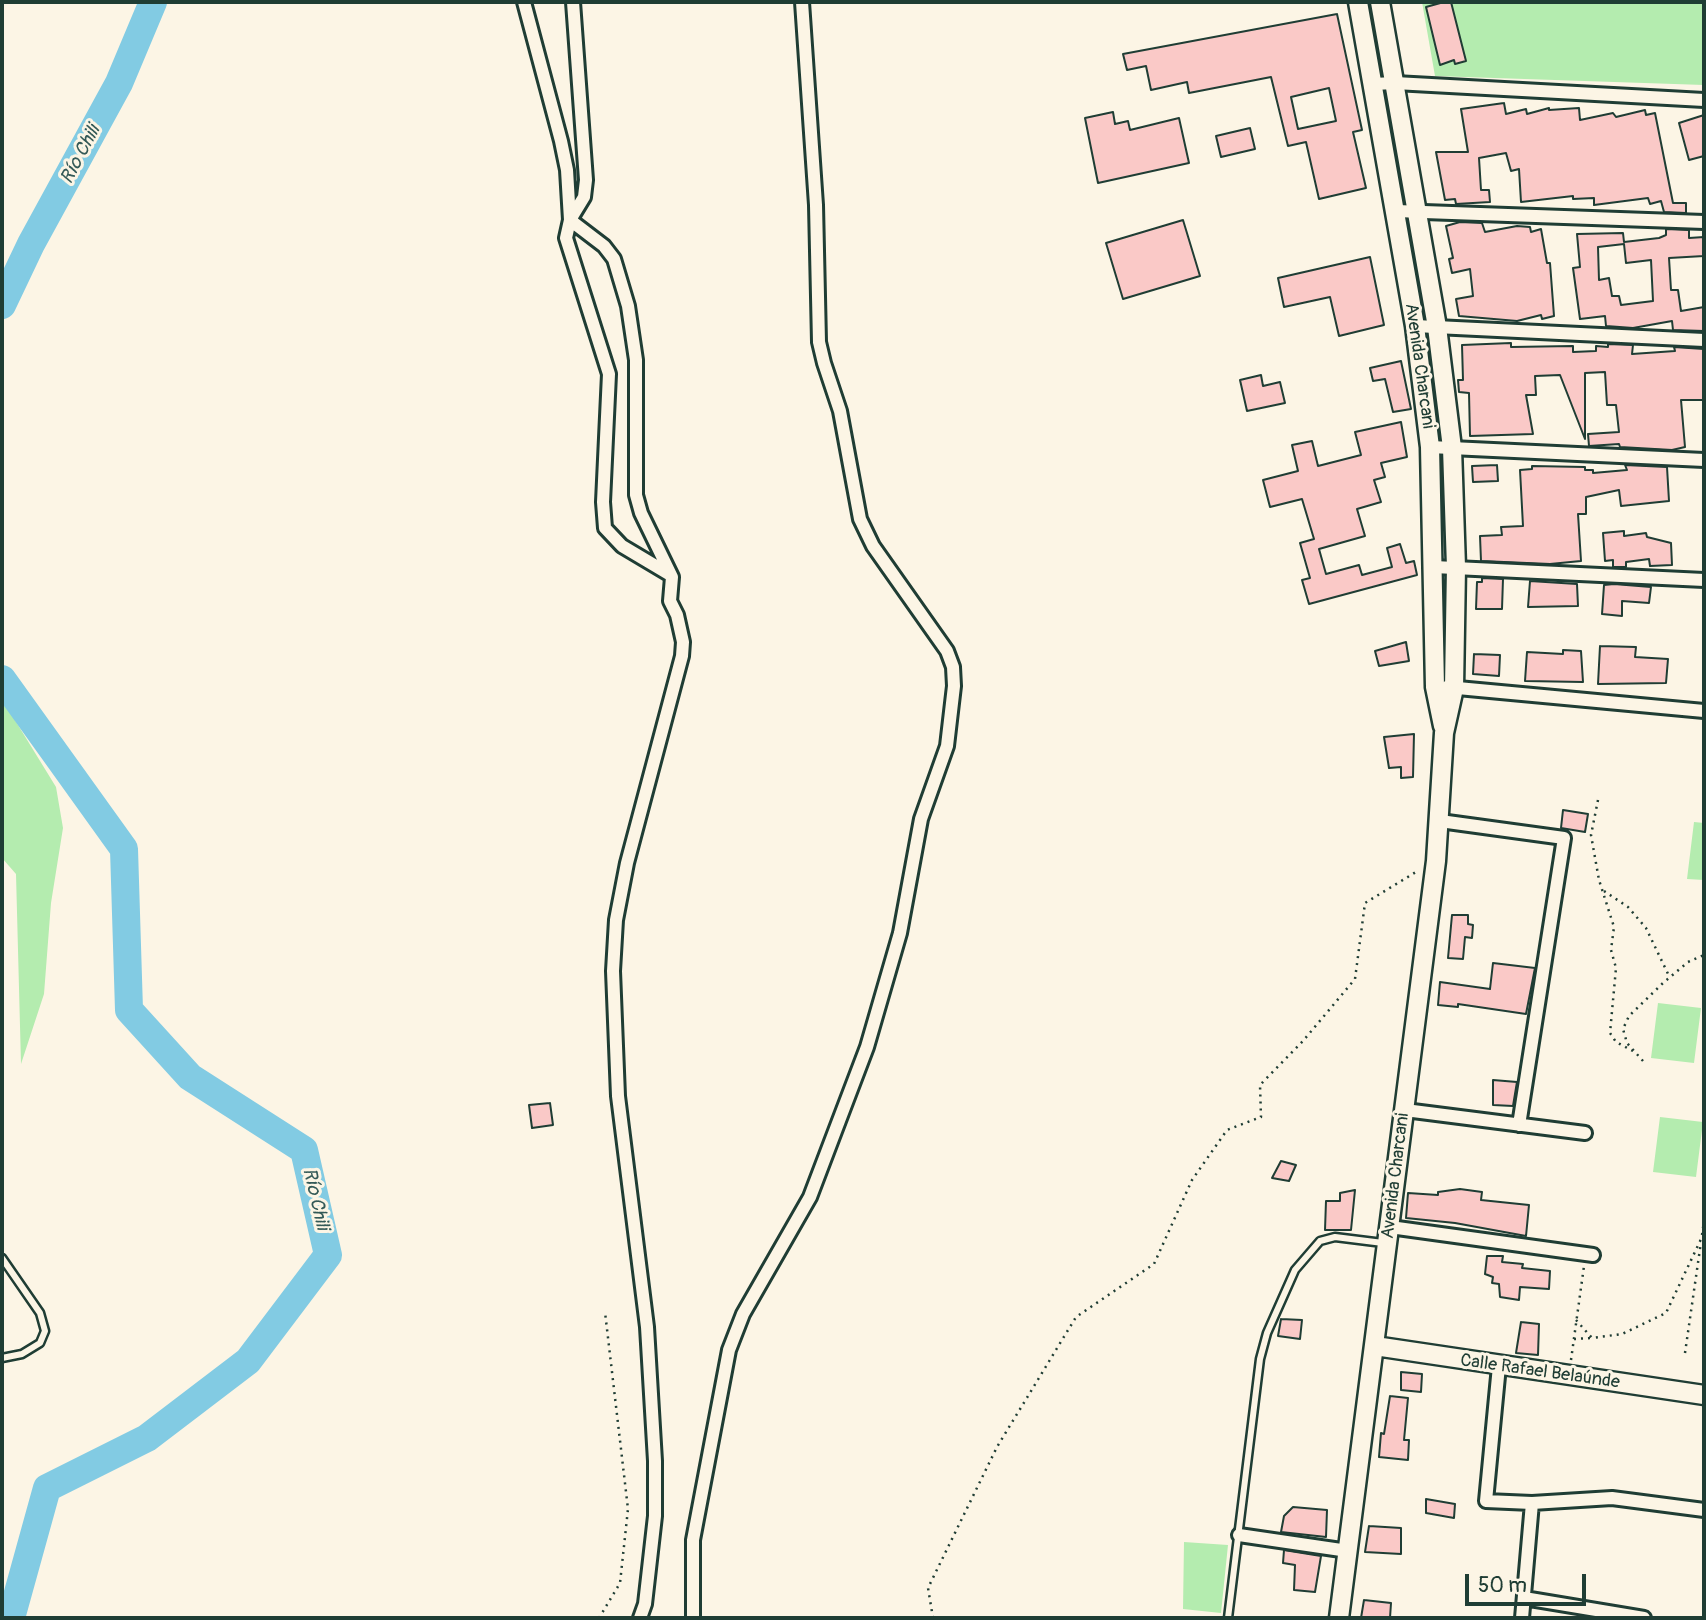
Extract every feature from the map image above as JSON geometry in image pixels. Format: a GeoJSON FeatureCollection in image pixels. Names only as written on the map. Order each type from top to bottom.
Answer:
{"type":"FeatureCollection","features":[{"type":"Feature","properties":{"kind":"main road","name":"Avenida Charcani"},"geometry":{"type":"LineString","coordinates":[[1358,2],[1415,326],[1430,447],[1435,687],[1444,733]]}},
{"type":"Feature","properties":{"kind":"main road","name":"Avenida Charcani"},"geometry":{"type":"LineString","coordinates":[[1339,1618],[1436,861],[1444,733],[1454,688],[1456,567],[1452,448],[1437,327],[1380,2]]}},
{"type":"Feature","properties":{"kind":"main road","name":"Calle Rafael Belaúnde"},"geometry":{"type":"LineString","coordinates":[[1375,1346],[1704,1395]]}},
{"type":"Feature","properties":{"kind":"street"},"geometry":{"type":"LineString","coordinates":[[524,2],[567,170],[570,220],[566,238],[609,374],[605,528],[622,546],[673,577]]}},
{"type":"Feature","properties":{"kind":"street"},"geometry":{"type":"LineString","coordinates":[[570,220],[579,209],[586,180],[573,2]]}},
{"type":"Feature","properties":{"kind":"street"},"geometry":{"type":"LineString","coordinates":[[693,1618],[693,1540],[729,1350],[743,1314],[810,1197],[833,1130],[867,1046],[900,933],[921,819],[947,746],[954,686],[953,667],[947,651],[873,546],[860,519],[840,411],[824,363],[820,342],[816,205],[802,2]]}},
{"type":"Feature","properties":{"kind":"street"},"geometry":{"type":"LineString","coordinates":[[1373,84],[1704,100]]}},
{"type":"Feature","properties":{"kind":"street"},"geometry":{"type":"LineString","coordinates":[[1396,211],[1704,222]]}},
{"type":"Feature","properties":{"kind":"street"},"geometry":{"type":"LineString","coordinates":[[570,220],[604,246],[614,259],[621,279],[636,360],[636,495],[641,513],[673,577],[670,601],[680,626],[682,656],[627,863],[616,920],[613,971],[618,1096],[647,1327],[655,1461],[654,1527],[645,1605],[640,1618]]}},
{"type":"Feature","properties":{"kind":"street"},"geometry":{"type":"LineString","coordinates":[[1415,326],[1704,340]]}},
{"type":"Feature","properties":{"kind":"street"},"geometry":{"type":"LineString","coordinates":[[1430,447],[1704,460]]}},
{"type":"Feature","properties":{"kind":"street"},"geometry":{"type":"LineString","coordinates":[[1434,567],[1704,580]]}},
{"type":"Feature","properties":{"kind":"street"},"geometry":{"type":"LineString","coordinates":[[1435,687],[1704,711]]}},
{"type":"Feature","properties":{"kind":"street"},"geometry":{"type":"LineString","coordinates":[[1440,821],[1564,838],[1519,1125]]}},
{"type":"Feature","properties":{"kind":"street"},"geometry":{"type":"LineString","coordinates":[[1405,1110],[1585,1133]]}},
{"type":"Feature","properties":{"kind":"street"},"geometry":{"type":"LineString","coordinates":[[1389,1235],[1588,1254]]}},
{"type":"Feature","properties":{"kind":"street"},"geometry":{"type":"LineString","coordinates":[[1499,1366],[1486,1501],[1532,1503],[1612,1498],[1704,1510]]}},
{"type":"Feature","properties":{"kind":"street"},"geometry":{"type":"LineString","coordinates":[[1522,1618],[1532,1503]]}},
{"type":"Feature","properties":{"kind":"street"},"geometry":{"type":"LineString","coordinates":[[1239,1535],[1348,1551]]}},
{"type":"Feature","properties":{"kind":"street"},"geometry":{"type":"LineString","coordinates":[[1524,1598],[1644,1618]]}},
{"type":"Feature","properties":{"kind":"lane"},"geometry":{"type":"LineString","coordinates":[[1227,1618],[1260,1359],[1267,1333],[1295,1270],[1320,1241],[1335,1237],[1389,1235]]}},
{"type":"Feature","properties":{"kind":"lane"},"geometry":{"type":"LineString","coordinates":[[2,1258],[40,1312],[45,1331],[40,1343],[22,1354],[2,1358]]}},
{"type":"Feature","properties":{"kind":"path"},"geometry":{"type":"LineString","coordinates":[[1598,800],[1591,835],[1602,890],[1614,927],[1611,950],[1616,968],[1610,1032],[1616,1042],[1633,1051],[1643,1061]]}},
{"type":"Feature","properties":{"kind":"path"},"geometry":{"type":"LineString","coordinates":[[933,1618],[928,1588],[997,1447],[1076,1317],[1154,1264],[1192,1180],[1227,1130],[1261,1117],[1260,1085],[1303,1041],[1355,979],[1365,903],[1436,861]]}},
{"type":"Feature","properties":{"kind":"path"},"geometry":{"type":"LineString","coordinates":[[1602,890],[1628,907],[1642,922],[1653,938],[1670,978]]}},
{"type":"Feature","properties":{"kind":"path"},"geometry":{"type":"LineString","coordinates":[[1633,1051],[1623,1028],[1642,1002],[1688,962],[1704,955]]}},
{"type":"Feature","properties":{"kind":"path"},"geometry":{"type":"LineString","coordinates":[[1685,1353],[1704,1221]]}},
{"type":"Feature","properties":{"kind":"path"},"geometry":{"type":"LineString","coordinates":[[1574,1339],[1622,1334],[1666,1312],[1702,1237]]}},
{"type":"Feature","properties":{"kind":"path"},"geometry":{"type":"LineString","coordinates":[[1569,1377],[1588,1254]]}},
{"type":"Feature","properties":{"kind":"path"},"geometry":{"type":"LineString","coordinates":[[599,1618],[620,1583],[628,1509],[605,1312]]}},
{"type":"Feature","properties":{"kind":"path"},"geometry":{"type":"LineString","coordinates":[[1576,1320],[1592,1338]]}},
{"type":"Feature","properties":{"kind":"green space"},"geometry":{"type":"Polygon","coordinates":[[[1422,2],[1704,2],[1704,85],[1435,76],[1422,2]]]}},
{"type":"Feature","properties":{"kind":"green space"},"geometry":{"type":"Polygon","coordinates":[[[2,699],[56,787],[63,828],[51,903],[44,994],[21,1064],[16,874],[2,858],[2,699]]]}},
{"type":"Feature","properties":{"kind":"green space"},"geometry":{"type":"Polygon","coordinates":[[[1694,822],[1704,823],[1704,880],[1687,879],[1694,822]]]}},
{"type":"Feature","properties":{"kind":"green space"},"geometry":{"type":"Polygon","coordinates":[[[1658,1003],[1701,1008],[1694,1063],[1651,1058],[1658,1003]]]}},
{"type":"Feature","properties":{"kind":"green space"},"geometry":{"type":"Polygon","coordinates":[[[1660,1117],[1703,1122],[1696,1177],[1653,1172],[1660,1117]]]}},
{"type":"Feature","properties":{"kind":"green space"},"geometry":{"type":"Polygon","coordinates":[[[1184,1542],[1228,1545],[1221,1613],[1183,1609],[1184,1542]]]}},
{"type":"Feature","properties":{"kind":"building"},"geometry":{"type":"Polygon","coordinates":[[[1451,2],[1466,61],[1455,64],[1454,60],[1440,65],[1426,7],[1451,2]]]}},
{"type":"Feature","properties":{"kind":"building"},"geometry":{"type":"Polygon","coordinates":[[[1337,14],[1362,130],[1353,132],[1366,188],[1319,199],[1306,142],[1288,146],[1271,77],[1189,93],[1187,82],[1151,90],[1146,66],[1127,70],[1123,54],[1337,14]],[[1329,88],[1291,97],[1298,129],[1336,121],[1329,88]]]}},
{"type":"Feature","properties":{"kind":"building"},"geometry":{"type":"Polygon","coordinates":[[[1504,103],[1506,114],[1526,109],[1527,114],[1549,108],[1579,108],[1580,120],[1613,113],[1616,117],[1645,110],[1646,115],[1655,113],[1673,203],[1686,203],[1686,213],[1664,212],[1661,201],[1650,204],[1648,198],[1594,205],[1594,198],[1573,199],[1573,196],[1521,202],[1519,169],[1511,171],[1506,153],[1479,158],[1481,190],[1489,190],[1490,202],[1456,204],[1455,199],[1445,200],[1436,152],[1468,152],[1461,109],[1504,103]]]}},
{"type":"Feature","properties":{"kind":"building"},"geometry":{"type":"Polygon","coordinates":[[[1113,112],[1115,124],[1128,121],[1130,130],[1179,118],[1189,163],[1098,183],[1085,118],[1113,112]]]}},
{"type":"Feature","properties":{"kind":"building"},"geometry":{"type":"Polygon","coordinates":[[[1704,115],[1704,156],[1689,160],[1679,123],[1704,115]]]}},
{"type":"Feature","properties":{"kind":"building"},"geometry":{"type":"Polygon","coordinates":[[[1250,128],[1255,149],[1221,157],[1216,136],[1250,128]]]}},
{"type":"Feature","properties":{"kind":"building"},"geometry":{"type":"Polygon","coordinates":[[[1183,220],[1200,276],[1123,299],[1106,243],[1183,220]]]}},
{"type":"Feature","properties":{"kind":"building"},"geometry":{"type":"Polygon","coordinates":[[[1460,222],[1482,223],[1485,232],[1517,226],[1530,227],[1531,232],[1541,229],[1547,263],[1550,263],[1554,316],[1542,319],[1541,315],[1517,321],[1459,316],[1456,299],[1473,296],[1470,269],[1452,273],[1449,259],[1453,258],[1446,226],[1460,222]]]}},
{"type":"Feature","properties":{"kind":"building"},"geometry":{"type":"Polygon","coordinates":[[[1666,229],[1689,230],[1689,238],[1704,237],[1704,256],[1669,258],[1671,290],[1678,290],[1681,311],[1704,307],[1704,331],[1673,330],[1672,321],[1633,328],[1606,326],[1605,316],[1580,319],[1573,268],[1580,267],[1577,234],[1623,233],[1624,242],[1666,235],[1666,229]],[[1624,244],[1598,247],[1599,280],[1609,278],[1612,296],[1619,296],[1621,305],[1653,301],[1651,260],[1626,263],[1624,244]]]}},
{"type":"Feature","properties":{"kind":"building"},"geometry":{"type":"Polygon","coordinates":[[[1370,257],[1384,325],[1339,336],[1330,297],[1284,307],[1278,278],[1370,257]]]}},
{"type":"Feature","properties":{"kind":"building"},"geometry":{"type":"Polygon","coordinates":[[[1511,343],[1511,347],[1573,346],[1573,352],[1596,351],[1596,346],[1608,347],[1608,344],[1633,345],[1632,354],[1675,351],[1674,347],[1704,349],[1704,400],[1681,400],[1685,447],[1672,450],[1620,447],[1619,444],[1589,446],[1588,434],[1619,432],[1616,405],[1607,405],[1605,372],[1585,373],[1585,439],[1560,375],[1535,376],[1536,395],[1526,395],[1533,434],[1470,436],[1469,393],[1459,392],[1458,380],[1463,380],[1462,345],[1511,343]]]}},
{"type":"Feature","properties":{"kind":"building"},"geometry":{"type":"Polygon","coordinates":[[[1401,361],[1411,409],[1393,412],[1385,379],[1373,381],[1370,368],[1401,361]]]}},
{"type":"Feature","properties":{"kind":"building"},"geometry":{"type":"Polygon","coordinates":[[[1261,375],[1263,386],[1280,382],[1285,403],[1247,411],[1240,380],[1261,375]]]}},
{"type":"Feature","properties":{"kind":"building"},"geometry":{"type":"Polygon","coordinates":[[[1401,422],[1407,457],[1381,463],[1385,477],[1374,480],[1381,502],[1357,509],[1365,536],[1319,549],[1326,574],[1359,565],[1362,575],[1392,567],[1387,548],[1400,544],[1406,563],[1414,561],[1417,575],[1309,604],[1302,580],[1310,578],[1300,543],[1314,539],[1302,499],[1270,507],[1263,480],[1298,471],[1292,445],[1312,441],[1318,466],[1361,455],[1355,432],[1401,422]]]}},
{"type":"Feature","properties":{"kind":"building"},"geometry":{"type":"Polygon","coordinates":[[[1497,465],[1498,481],[1473,482],[1472,466],[1497,465]]]}},
{"type":"Feature","properties":{"kind":"building"},"geometry":{"type":"Polygon","coordinates":[[[1625,465],[1667,467],[1669,501],[1621,506],[1619,490],[1586,497],[1586,514],[1578,514],[1581,561],[1550,564],[1481,561],[1480,536],[1502,535],[1501,527],[1523,526],[1520,470],[1532,469],[1532,466],[1585,467],[1585,470],[1593,470],[1593,473],[1627,470],[1625,465]]]}},
{"type":"Feature","properties":{"kind":"building"},"geometry":{"type":"Polygon","coordinates":[[[1624,531],[1624,536],[1646,533],[1647,537],[1671,543],[1672,565],[1650,566],[1649,559],[1626,562],[1626,567],[1613,567],[1613,560],[1605,561],[1603,533],[1624,531]]]}},
{"type":"Feature","properties":{"kind":"building"},"geometry":{"type":"Polygon","coordinates":[[[1482,578],[1503,579],[1502,609],[1476,609],[1477,582],[1482,582],[1482,578]]]}},
{"type":"Feature","properties":{"kind":"building"},"geometry":{"type":"Polygon","coordinates":[[[1530,581],[1577,584],[1578,606],[1528,607],[1530,581]]]}},
{"type":"Feature","properties":{"kind":"building"},"geometry":{"type":"Polygon","coordinates":[[[1604,585],[1651,587],[1649,603],[1622,601],[1622,616],[1602,614],[1604,585]]]}},
{"type":"Feature","properties":{"kind":"building"},"geometry":{"type":"Polygon","coordinates":[[[1406,642],[1409,661],[1379,666],[1375,651],[1406,642]]]}},
{"type":"Feature","properties":{"kind":"building"},"geometry":{"type":"Polygon","coordinates":[[[1600,646],[1636,647],[1635,657],[1668,659],[1666,683],[1598,684],[1600,646]]]}},
{"type":"Feature","properties":{"kind":"building"},"geometry":{"type":"Polygon","coordinates":[[[1563,650],[1581,651],[1583,682],[1525,681],[1527,652],[1563,654],[1563,650]]]}},
{"type":"Feature","properties":{"kind":"building"},"geometry":{"type":"Polygon","coordinates":[[[1474,654],[1500,655],[1499,676],[1473,674],[1474,654]]]}},
{"type":"Feature","properties":{"kind":"building"},"geometry":{"type":"Polygon","coordinates":[[[1414,734],[1413,777],[1401,778],[1401,767],[1389,768],[1384,737],[1414,734]]]}},
{"type":"Feature","properties":{"kind":"building"},"geometry":{"type":"Polygon","coordinates":[[[1563,810],[1588,814],[1585,832],[1561,828],[1563,810]]]}},
{"type":"Feature","properties":{"kind":"building"},"geometry":{"type":"Polygon","coordinates":[[[1452,915],[1468,915],[1468,924],[1473,925],[1472,938],[1465,937],[1463,959],[1448,958],[1452,915]]]}},
{"type":"Feature","properties":{"kind":"building"},"geometry":{"type":"Polygon","coordinates":[[[1493,963],[1535,968],[1526,1014],[1458,1004],[1458,1007],[1438,1005],[1440,982],[1490,989],[1493,963]]]}},
{"type":"Feature","properties":{"kind":"building"},"geometry":{"type":"Polygon","coordinates":[[[1493,1080],[1517,1082],[1513,1106],[1493,1105],[1493,1080]]]}},
{"type":"Feature","properties":{"kind":"building"},"geometry":{"type":"Polygon","coordinates":[[[550,1103],[553,1125],[532,1128],[529,1105],[550,1103]]]}},
{"type":"Feature","properties":{"kind":"building"},"geometry":{"type":"Polygon","coordinates":[[[1281,1161],[1296,1165],[1289,1181],[1272,1178],[1281,1161]]]}},
{"type":"Feature","properties":{"kind":"building"},"geometry":{"type":"Polygon","coordinates":[[[1460,1189],[1482,1192],[1481,1200],[1529,1205],[1526,1236],[1455,1223],[1406,1218],[1408,1193],[1438,1195],[1438,1192],[1460,1189]]]}},
{"type":"Feature","properties":{"kind":"building"},"geometry":{"type":"Polygon","coordinates":[[[1355,1190],[1351,1230],[1325,1230],[1326,1201],[1340,1201],[1340,1193],[1355,1190]]]}},
{"type":"Feature","properties":{"kind":"building"},"geometry":{"type":"Polygon","coordinates":[[[1487,1256],[1503,1256],[1502,1262],[1523,1264],[1522,1268],[1550,1271],[1549,1289],[1520,1287],[1519,1300],[1500,1297],[1499,1284],[1492,1283],[1493,1277],[1485,1274],[1487,1256]]]}},
{"type":"Feature","properties":{"kind":"building"},"geometry":{"type":"Polygon","coordinates":[[[1281,1319],[1302,1320],[1300,1339],[1278,1336],[1281,1319]]]}},
{"type":"Feature","properties":{"kind":"building"},"geometry":{"type":"Polygon","coordinates":[[[1521,1322],[1539,1324],[1538,1355],[1516,1353],[1521,1322]]]}},
{"type":"Feature","properties":{"kind":"building"},"geometry":{"type":"Polygon","coordinates":[[[1401,1372],[1422,1374],[1421,1392],[1401,1390],[1401,1372]]]}},
{"type":"Feature","properties":{"kind":"building"},"geometry":{"type":"Polygon","coordinates":[[[1390,1396],[1408,1398],[1404,1440],[1409,1440],[1408,1460],[1379,1457],[1381,1433],[1384,1434],[1390,1396]]]}},
{"type":"Feature","properties":{"kind":"building"},"geometry":{"type":"Polygon","coordinates":[[[1426,1499],[1455,1504],[1454,1518],[1426,1513],[1426,1499]]]}},
{"type":"Feature","properties":{"kind":"building"},"geometry":{"type":"Polygon","coordinates":[[[1293,1507],[1327,1510],[1326,1537],[1281,1532],[1284,1516],[1293,1507]]]}},
{"type":"Feature","properties":{"kind":"building"},"geometry":{"type":"Polygon","coordinates":[[[1369,1526],[1401,1528],[1401,1554],[1365,1552],[1369,1526]]]}},
{"type":"Feature","properties":{"kind":"building"},"geometry":{"type":"Polygon","coordinates":[[[1284,1550],[1321,1556],[1315,1592],[1294,1590],[1295,1565],[1283,1563],[1284,1550]]]}},
{"type":"Feature","properties":{"kind":"building"},"geometry":{"type":"Polygon","coordinates":[[[1364,1600],[1391,1603],[1390,1618],[1361,1618],[1364,1600]]]}},
{"type":"Feature","properties":{"kind":"waterway","name":"Río Chili"},"geometry":{"type":"LineString","coordinates":[[2,305],[31,244],[119,83],[153,2]]}},
{"type":"Feature","properties":{"kind":"waterway","name":"Río Chili"},"geometry":{"type":"LineString","coordinates":[[2,679],[124,849],[129,1010],[190,1077],[304,1150],[328,1255],[248,1361],[147,1438],[47,1488],[11,1618]]}}]}
